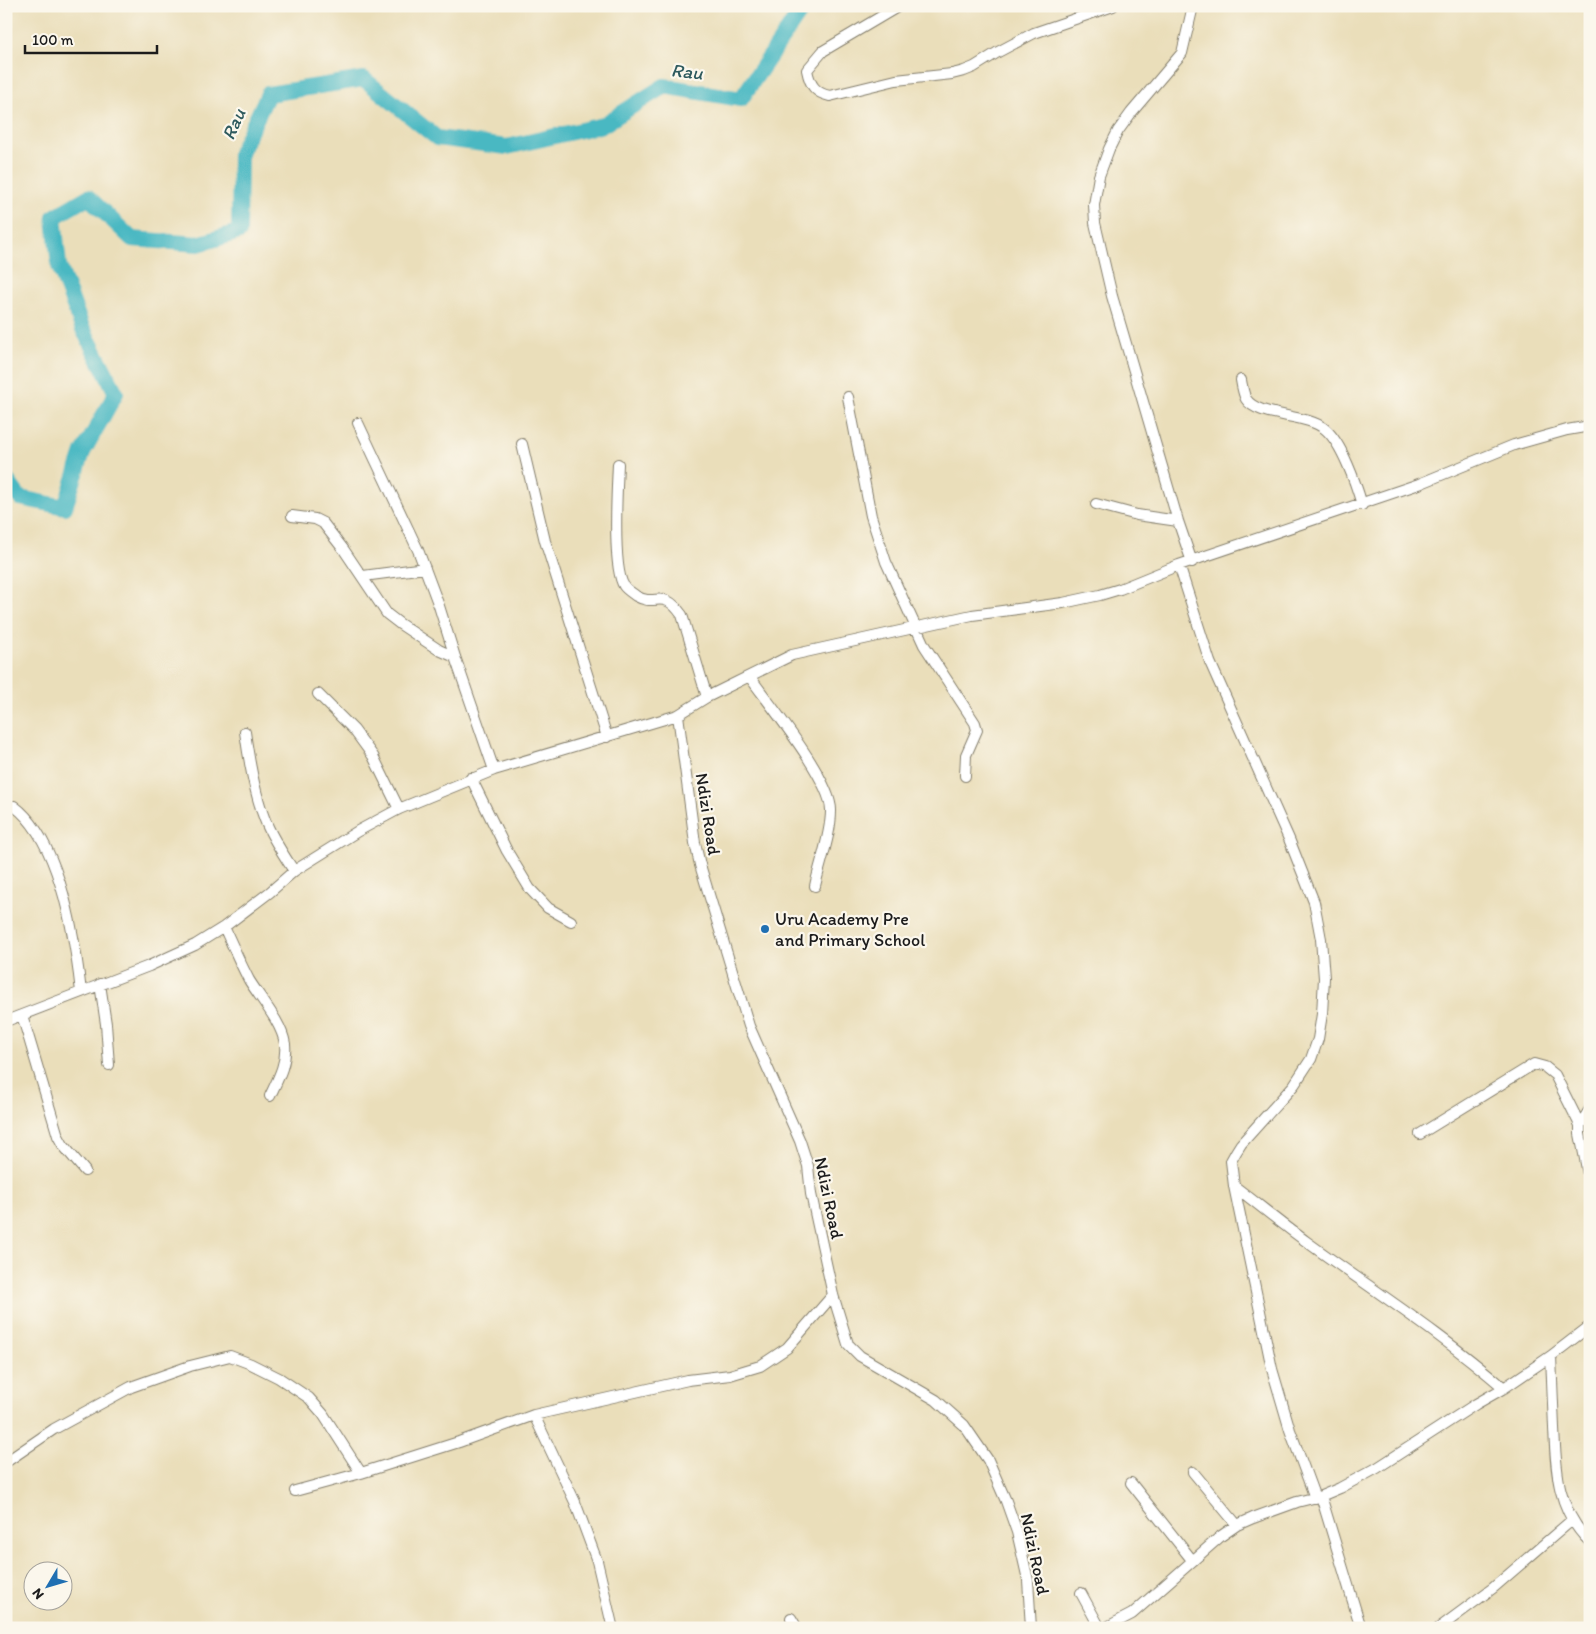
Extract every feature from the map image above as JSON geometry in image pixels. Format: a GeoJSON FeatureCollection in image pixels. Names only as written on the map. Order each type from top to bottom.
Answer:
{"type":"FeatureCollection","features":[{"type":"Feature","properties":{"kind":"street"},"geometry":{"type":"LineString","coordinates":[[899,6],[823,51],[807,70],[809,80],[814,88],[821,94],[830,96],[896,80],[964,71],[1034,33],[1113,6]]}},
{"type":"Feature","properties":{"kind":"street"},"geometry":{"type":"LineString","coordinates":[[1192,562],[1178,521],[1112,296],[1095,223],[1094,205],[1099,176],[1109,149],[1118,131],[1131,113],[1182,53],[1193,6]]}},
{"type":"Feature","properties":{"kind":"street"},"geometry":{"type":"LineString","coordinates":[[1241,380],[1247,400],[1252,405],[1280,414],[1303,418],[1326,429],[1346,461],[1362,505]]}},
{"type":"Feature","properties":{"kind":"street"},"geometry":{"type":"LineString","coordinates":[[848,397],[871,516],[886,562],[915,628],[937,666],[975,723],[977,730],[966,755],[965,776]]}},
{"type":"Feature","properties":{"kind":"street"},"geometry":{"type":"LineString","coordinates":[[358,423],[425,568],[494,770]]}},
{"type":"Feature","properties":{"kind":"street"},"geometry":{"type":"LineString","coordinates":[[6,1021],[165,959],[195,945],[224,927],[270,892],[294,870],[358,831],[399,809],[494,770],[678,716],[707,697],[792,655],[972,615],[1083,600],[1120,589],[1179,565],[1362,505],[1514,445],[1567,430],[1590,426]]}},
{"type":"Feature","properties":{"kind":"street"},"geometry":{"type":"LineString","coordinates":[[522,444],[545,542],[607,737]]}},
{"type":"Feature","properties":{"kind":"street"},"geometry":{"type":"LineString","coordinates":[[618,464],[616,518],[618,562],[624,585],[637,597],[662,599],[674,604],[682,615],[707,697]]}},
{"type":"Feature","properties":{"kind":"street"},"geometry":{"type":"LineString","coordinates":[[1096,504],[1137,515],[1178,521]]}},
{"type":"Feature","properties":{"kind":"street"},"geometry":{"type":"LineString","coordinates":[[292,516],[315,519],[323,523],[363,576],[387,614],[439,650],[455,657]]}},
{"type":"Feature","properties":{"kind":"street"},"geometry":{"type":"LineString","coordinates":[[1179,565],[1210,662],[1289,839],[1314,902],[1321,939],[1324,978],[1322,1014],[1318,1039],[1311,1059],[1294,1085],[1241,1144],[1231,1162],[1234,1186],[1272,1369],[1290,1430],[1318,1497],[1361,1628]]}},
{"type":"Feature","properties":{"kind":"street"},"geometry":{"type":"LineString","coordinates":[[363,576],[425,568]]}},
{"type":"Feature","properties":{"kind":"street"},"geometry":{"type":"LineString","coordinates":[[750,677],[809,760],[828,796],[832,809],[830,823],[815,886]]}},
{"type":"Feature","properties":{"kind":"street"},"geometry":{"type":"LineString","coordinates":[[318,694],[354,730],[373,756],[399,809]]}},
{"type":"Feature","properties":{"kind":"street","name":"Ndizi Road"},"geometry":{"type":"LineString","coordinates":[[678,716],[700,865],[749,1026],[800,1140],[808,1166],[811,1194],[833,1295],[848,1344],[860,1356],[936,1400],[964,1425],[988,1460],[1017,1532],[1028,1580],[1031,1628]]}},
{"type":"Feature","properties":{"kind":"street"},"geometry":{"type":"LineString","coordinates":[[245,732],[250,766],[264,819],[294,870]]}},
{"type":"Feature","properties":{"kind":"street"},"geometry":{"type":"LineString","coordinates":[[471,778],[507,851],[530,889],[548,908],[571,922]]}},
{"type":"Feature","properties":{"kind":"street"},"geometry":{"type":"LineString","coordinates":[[14,806],[29,820],[53,865],[69,915],[77,954],[81,992]]}},
{"type":"Feature","properties":{"kind":"street"},"geometry":{"type":"LineString","coordinates":[[224,927],[248,978],[274,1018],[285,1042],[284,1063],[270,1096]]}},
{"type":"Feature","properties":{"kind":"street"},"geometry":{"type":"LineString","coordinates":[[100,984],[106,1024],[109,1065]]}},
{"type":"Feature","properties":{"kind":"street"},"geometry":{"type":"LineString","coordinates":[[22,1015],[58,1136],[63,1145],[86,1171]]}},
{"type":"Feature","properties":{"kind":"street"},"geometry":{"type":"LineString","coordinates":[[1420,1134],[1534,1064],[1545,1066],[1555,1075],[1580,1124],[1580,1134],[1590,1184]]}},
{"type":"Feature","properties":{"kind":"street"},"geometry":{"type":"LineString","coordinates":[[1580,1124],[1590,1109]]}},
{"type":"Feature","properties":{"kind":"street"},"geometry":{"type":"LineString","coordinates":[[1234,1186],[1306,1241],[1443,1339],[1504,1388]]}},
{"type":"Feature","properties":{"kind":"street"},"geometry":{"type":"LineString","coordinates":[[295,1491],[361,1473],[459,1442],[534,1415],[688,1380],[730,1375],[760,1366],[787,1348],[833,1295]]}},
{"type":"Feature","properties":{"kind":"street"},"geometry":{"type":"LineString","coordinates":[[1105,1628],[1132,1614],[1192,1560],[1237,1525],[1277,1509],[1318,1497],[1340,1488],[1376,1468],[1504,1388],[1551,1356],[1590,1326]]}},
{"type":"Feature","properties":{"kind":"street"},"geometry":{"type":"LineString","coordinates":[[6,1462],[54,1429],[131,1387],[190,1366],[230,1356],[279,1378],[309,1398],[323,1414],[361,1473]]}},
{"type":"Feature","properties":{"kind":"street"},"geometry":{"type":"LineString","coordinates":[[1551,1356],[1558,1484],[1572,1520],[1590,1542]]}},
{"type":"Feature","properties":{"kind":"street"},"geometry":{"type":"LineString","coordinates":[[534,1415],[575,1502],[596,1561],[612,1625]]}},
{"type":"Feature","properties":{"kind":"street"},"geometry":{"type":"LineString","coordinates":[[1193,1472],[1237,1525]]}},
{"type":"Feature","properties":{"kind":"street"},"geometry":{"type":"LineString","coordinates":[[1131,1483],[1192,1560]]}},
{"type":"Feature","properties":{"kind":"street"},"geometry":{"type":"LineString","coordinates":[[1439,1628],[1493,1588],[1572,1520]]}},
{"type":"Feature","properties":{"kind":"street"},"geometry":{"type":"LineString","coordinates":[[1081,1593],[1100,1628]]}},
{"type":"Feature","properties":{"kind":"street"},"geometry":{"type":"LineString","coordinates":[[790,1618],[797,1628]]}},
{"type":"Feature","properties":{"kind":"waterway","name":"Rau"},"geometry":{"type":"LineString","coordinates":[[6,479],[20,498],[65,507],[83,452],[116,393],[82,327],[59,266],[54,217],[88,197],[132,239],[198,244],[239,232],[240,153],[268,94],[364,79],[437,138],[507,147],[603,125],[664,86],[741,99],[804,6]]}},
{"type":"Feature","properties":{"kind":"place","name":"Uru Academy Pre and Primary School"},"geometry":{"type":"Point","coordinates":[765,929]}}]}
